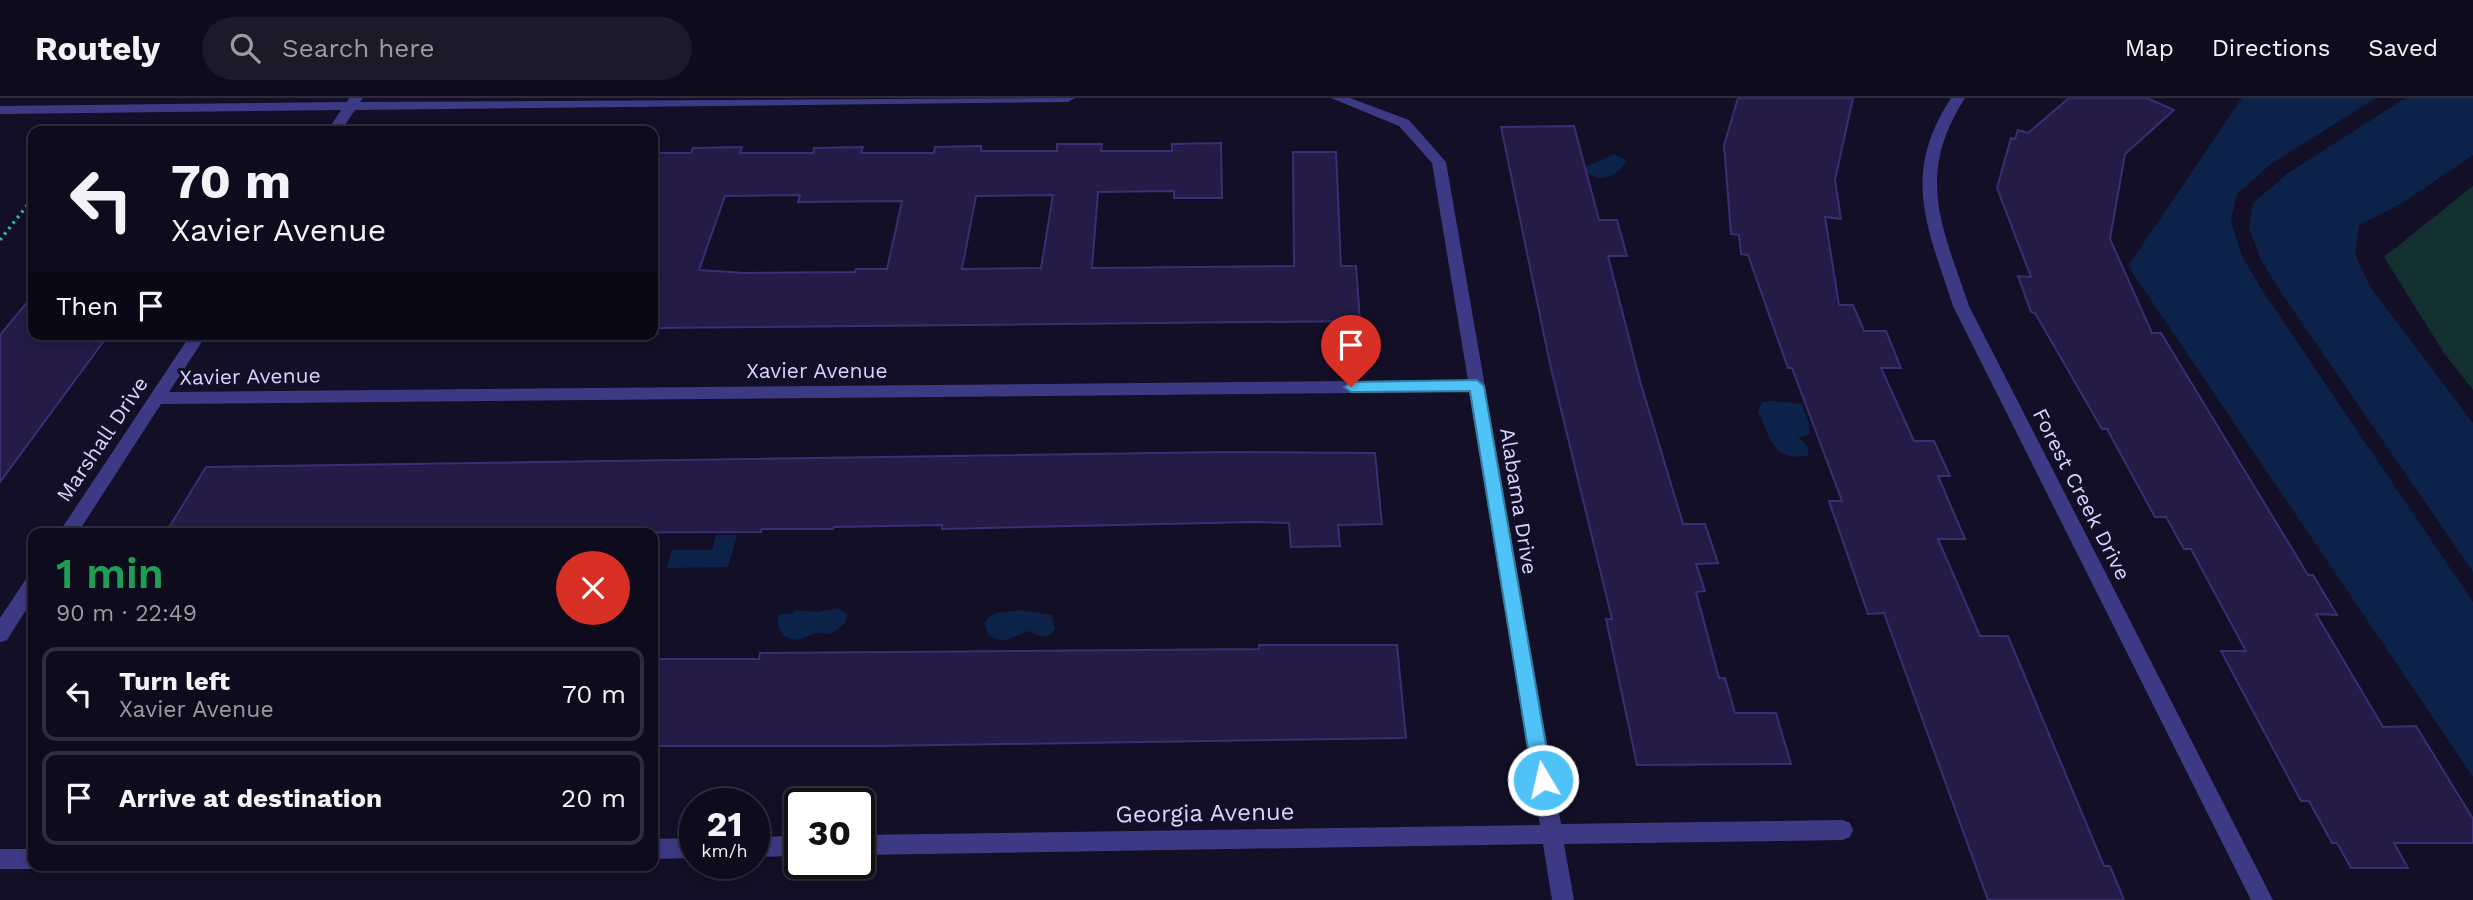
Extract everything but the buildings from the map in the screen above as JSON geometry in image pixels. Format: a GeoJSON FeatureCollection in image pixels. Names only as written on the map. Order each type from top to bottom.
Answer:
{"type":"FeatureCollection","features":[{"type":"Feature","properties":{"kind":"street"},"geometry":{"type":"LineString","coordinates":[[0,110],[354,102],[1068,98]]}},
{"type":"Feature","properties":{"kind":"street","name":"Alabama Drive"},"geometry":{"type":"LineString","coordinates":[[1338,98],[1404,123],[1440,162],[1563,900]]}},
{"type":"Feature","properties":{"kind":"street","name":"Forest Creek Drive"},"geometry":{"type":"LineString","coordinates":[[1958,98],[1931,147],[1930,210],[1961,306],[2262,900]]}},
{"type":"Feature","properties":{"kind":"street"},"geometry":{"type":"LineString","coordinates":[[337,126],[354,102]]}},
{"type":"Feature","properties":{"kind":"street","name":"Marshall Drive"},"geometry":{"type":"LineString","coordinates":[[70,528],[195,340]]}},
{"type":"Feature","properties":{"kind":"street","name":"Xavier Avenue"},"geometry":{"type":"LineString","coordinates":[[157,398],[1477,386]]}},
{"type":"Feature","properties":{"kind":"street"},"geometry":{"type":"LineString","coordinates":[[0,634],[28,592]]}},
{"type":"Feature","properties":{"kind":"street","name":"Georgia Avenue"},"geometry":{"type":"LineString","coordinates":[[875,845],[1843,830]]}},
{"type":"Feature","properties":{"kind":"street"},"geometry":{"type":"LineString","coordinates":[[658,849],[679,848]]}},
{"type":"Feature","properties":{"kind":"street"},"geometry":{"type":"LineString","coordinates":[[0,859],[28,859]]}},
{"type":"Feature","properties":{"kind":"path"},"geometry":{"type":"LineString","coordinates":[[0,240],[28,204]]}},
{"type":"Feature","properties":{"kind":"green space"},"geometry":{"type":"Polygon","coordinates":[[[2473,186],[2473,390],[2444,353],[2384,257],[2473,186]]]}},
{"type":"Feature","properties":{"kind":"water"},"geometry":{"type":"Polygon","coordinates":[[[2242,98],[2376,98],[2271,164],[2237,194],[2231,221],[2242,256],[2262,290],[2473,602],[2473,777],[2128,266],[2242,98]]]}},
{"type":"Feature","properties":{"kind":"water"},"geometry":{"type":"Polygon","coordinates":[[[2405,98],[2473,98],[2473,155],[2404,202],[2359,225],[2355,254],[2371,288],[2473,423],[2473,572],[2280,291],[2261,260],[2249,228],[2253,203],[2287,174],[2405,98]]]}},
{"type":"Feature","properties":{"kind":"water"},"geometry":{"type":"Polygon","coordinates":[[[1614,154],[1627,161],[1612,175],[1594,177],[1583,168],[1614,154]]]}},
{"type":"Feature","properties":{"kind":"water"},"geometry":{"type":"Polygon","coordinates":[[[1762,402],[1802,404],[1810,427],[1809,435],[1798,437],[1809,448],[1807,456],[1786,455],[1774,446],[1758,412],[1762,402]]]}},
{"type":"Feature","properties":{"kind":"water"},"geometry":{"type":"Polygon","coordinates":[[[716,535],[737,535],[728,567],[667,568],[672,550],[712,550],[716,535]]]}},
{"type":"Feature","properties":{"kind":"water"},"geometry":{"type":"Polygon","coordinates":[[[839,608],[848,616],[845,623],[831,634],[814,633],[800,640],[790,639],[782,635],[777,622],[779,614],[791,614],[796,610],[817,612],[839,608]]]}},
{"type":"Feature","properties":{"kind":"water"},"geometry":{"type":"Polygon","coordinates":[[[1019,610],[1052,615],[1055,629],[1050,635],[1042,637],[1029,631],[1004,641],[989,636],[984,624],[990,616],[1019,610]]]}},
{"type":"Feature","properties":{"kind":"route"},"geometry":{"type":"LineString","coordinates":[[1351,387],[1477,386],[1543,780]]}}]}
